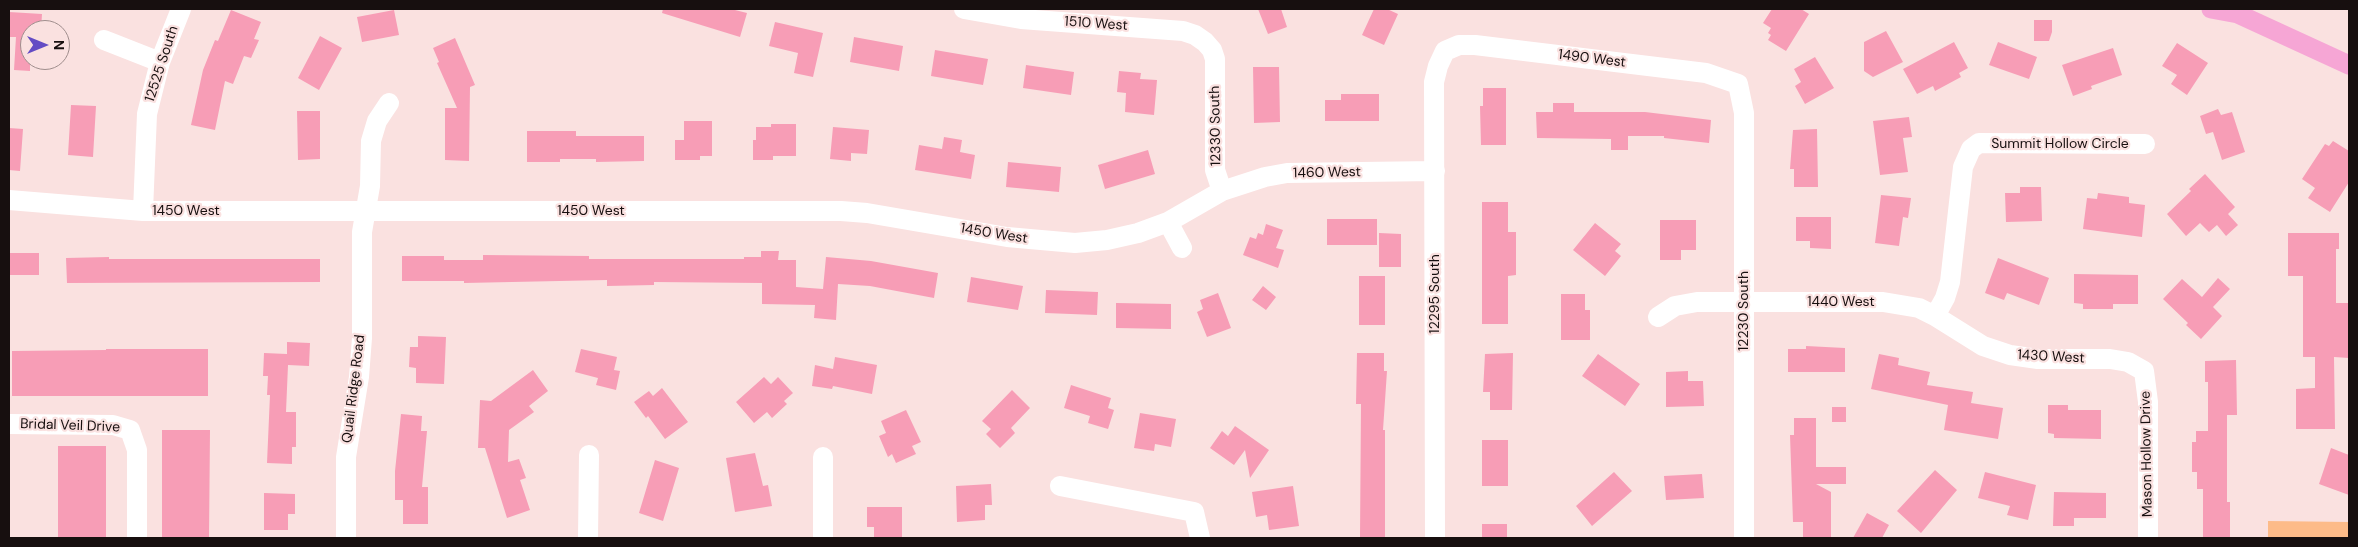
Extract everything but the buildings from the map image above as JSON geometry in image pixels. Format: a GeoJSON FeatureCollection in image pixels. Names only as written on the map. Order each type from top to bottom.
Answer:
{"type":"FeatureCollection","features":[{"type":"Feature","properties":{"kind":"street","name":"12525 South"},"geometry":{"type":"LineString","coordinates":[[143,211],[147,114],[160,62],[181,9]]}},
{"type":"Feature","properties":{"kind":"street","name":"1510 West"},"geometry":{"type":"LineString","coordinates":[[964,9],[1021,19],[1184,31],[1206,42],[1212,50],[1215,60]]}},
{"type":"Feature","properties":{"kind":"street"},"geometry":{"type":"LineString","coordinates":[[104,40],[160,62]]}},
{"type":"Feature","properties":{"kind":"street","name":"1490 West"},"geometry":{"type":"LineString","coordinates":[[1444,51],[1459,45],[1475,45],[1706,73],[1738,84]]}},
{"type":"Feature","properties":{"kind":"street","name":"12295 South"},"geometry":{"type":"LineString","coordinates":[[1435,538],[1434,82],[1444,51]]}},
{"type":"Feature","properties":{"kind":"street","name":"12330 South"},"geometry":{"type":"LineString","coordinates":[[1215,60],[1215,170],[1222,190]]}},
{"type":"Feature","properties":{"kind":"street","name":"12230 South"},"geometry":{"type":"LineString","coordinates":[[1738,84],[1744,113],[1744,538]]}},
{"type":"Feature","properties":{"kind":"street","name":"Quail Ridge Road"},"geometry":{"type":"LineString","coordinates":[[346,538],[346,456],[362,338],[362,232],[370,186],[371,142],[377,121],[389,103]]}},
{"type":"Feature","properties":{"kind":"street","name":"Summit Hollow Circle"},"geometry":{"type":"LineString","coordinates":[[1935,316],[1945,298],[1950,282],[1963,167],[1971,149],[1979,143],[2145,144]]}},
{"type":"Feature","properties":{"kind":"street","name":"1460 West"},"geometry":{"type":"LineString","coordinates":[[1222,190],[1287,173],[1435,171]]}},
{"type":"Feature","properties":{"kind":"street","name":"1450 West"},"geometry":{"type":"LineString","coordinates":[[9,200],[143,211],[842,211],[1008,237],[1075,243],[1107,240],[1138,233],[1168,222],[1222,190]]}},
{"type":"Feature","properties":{"kind":"street"},"geometry":{"type":"LineString","coordinates":[[1168,222],[1182,248]]}},
{"type":"Feature","properties":{"kind":"street","name":"1440 West"},"geometry":{"type":"LineString","coordinates":[[1658,317],[1676,306],[1697,302],[1884,302],[1910,306],[1935,316]]}},
{"type":"Feature","properties":{"kind":"street","name":"1430 West"},"geometry":{"type":"LineString","coordinates":[[1935,316],[1983,346],[2010,355],[2038,359],[2110,359],[2128,362],[2144,371]]}},
{"type":"Feature","properties":{"kind":"street","name":"Mason Hollow Drive"},"geometry":{"type":"LineString","coordinates":[[2144,371],[2148,402],[2148,538]]}},
{"type":"Feature","properties":{"kind":"street","name":"Bridal Veil Drive"},"geometry":{"type":"LineString","coordinates":[[9,424],[113,424],[130,430],[137,450],[137,538]]}},
{"type":"Feature","properties":{"kind":"street"},"geometry":{"type":"LineString","coordinates":[[588,455],[588,538]]}},
{"type":"Feature","properties":{"kind":"street"},"geometry":{"type":"LineString","coordinates":[[823,457],[823,538]]}},
{"type":"Feature","properties":{"kind":"street"},"geometry":{"type":"LineString","coordinates":[[1060,486],[1194,512],[1200,538]]}},
{"type":"Feature","properties":{"kind":"shaded area"},"geometry":{"type":"Polygon","coordinates":[[[2268,521],[2349,522],[2349,538],[2268,538],[2268,521]]]}},
{"type":"Feature","properties":{"kind":"waterway"},"geometry":{"type":"LineString","coordinates":[[2211,9],[2238,14],[2349,65]]}}]}
